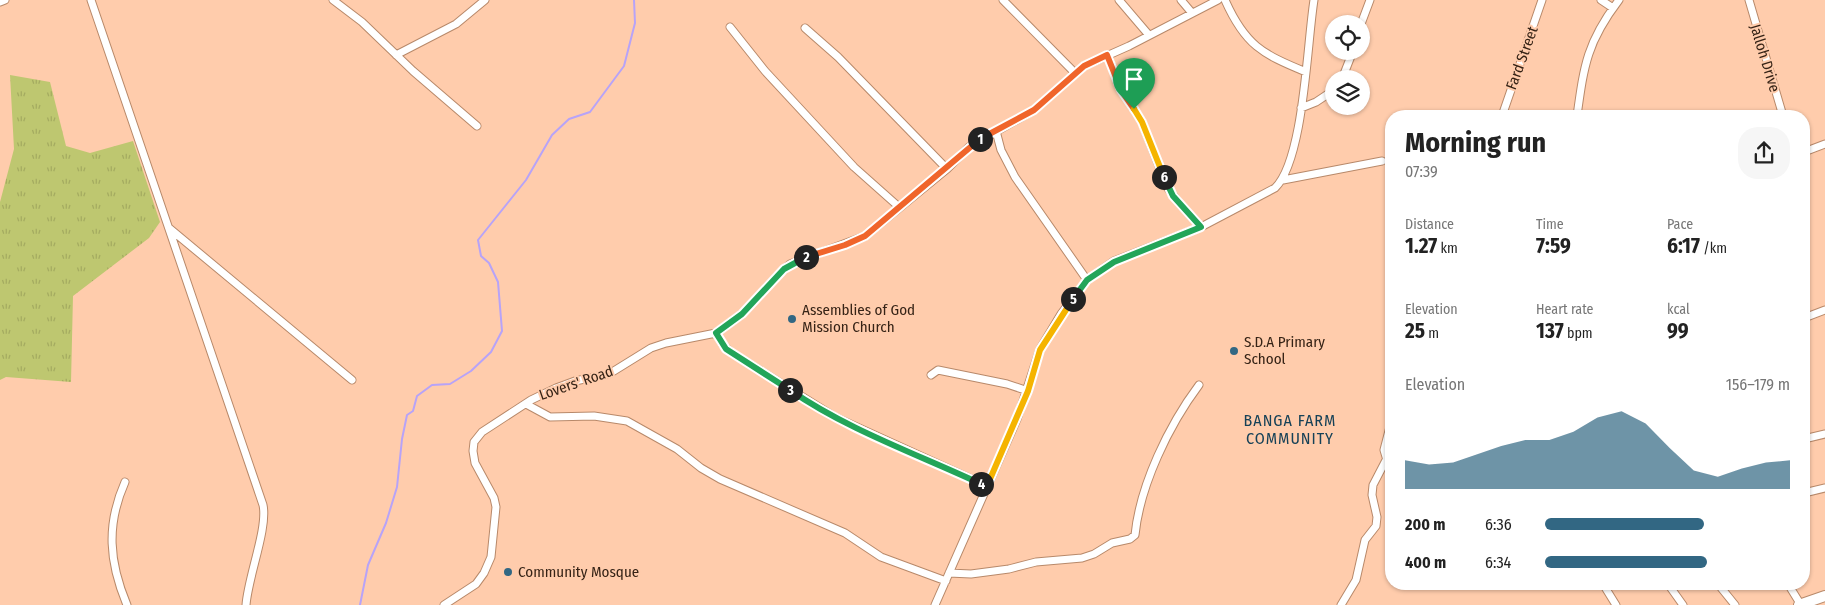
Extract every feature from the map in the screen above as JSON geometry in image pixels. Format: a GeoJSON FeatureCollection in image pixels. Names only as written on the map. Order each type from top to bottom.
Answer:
{"type":"FeatureCollection","features":[{"type":"Feature","properties":{"kind":"street"},"geometry":{"type":"LineString","coordinates":[[0,2],[5,0]]}},
{"type":"Feature","properties":{"kind":"street"},"geometry":{"type":"LineString","coordinates":[[91,0],[265,513],[247,589],[246,605]]}},
{"type":"Feature","properties":{"kind":"street"},"geometry":{"type":"LineString","coordinates":[[333,0],[362,22],[396,55],[477,126]]}},
{"type":"Feature","properties":{"kind":"street"},"geometry":{"type":"LineString","coordinates":[[396,55],[456,24],[485,0]]}},
{"type":"Feature","properties":{"kind":"street"},"geometry":{"type":"LineString","coordinates":[[1003,0],[1075,73]]}},
{"type":"Feature","properties":{"kind":"street"},"geometry":{"type":"LineString","coordinates":[[1119,0],[1148,34]]}},
{"type":"Feature","properties":{"kind":"street"},"geometry":{"type":"LineString","coordinates":[[1182,0],[1192,13]]}},
{"type":"Feature","properties":{"kind":"street","name":"Lovers' Road"},"geometry":{"type":"LineString","coordinates":[[444,605],[476,584],[484,573],[491,557],[496,507],[494,498],[475,463],[474,442],[482,432],[526,404],[556,388],[575,381],[609,374],[651,348],[666,342],[716,333],[742,314],[790,264],[857,241],[947,169],[969,147],[1034,110],[1084,66],[1218,0]]}},
{"type":"Feature","properties":{"kind":"street"},"geometry":{"type":"LineString","coordinates":[[1225,0],[1234,20],[1261,51],[1306,72]]}},
{"type":"Feature","properties":{"kind":"street"},"geometry":{"type":"LineString","coordinates":[[936,605],[1028,391],[1040,350],[1061,314],[1087,280],[1114,262],[1201,227],[1275,188],[1283,180],[1289,166],[1301,108],[1314,0]]}},
{"type":"Feature","properties":{"kind":"street"},"geometry":{"type":"LineString","coordinates":[[1364,15],[1370,0]]}},
{"type":"Feature","properties":{"kind":"street","name":"Fard Street"},"geometry":{"type":"LineString","coordinates":[[1504,110],[1542,0]]}},
{"type":"Feature","properties":{"kind":"street"},"geometry":{"type":"LineString","coordinates":[[1601,0],[1613,8]]}},
{"type":"Feature","properties":{"kind":"street"},"geometry":{"type":"LineString","coordinates":[[1578,110],[1585,60],[1594,39],[1619,0]]}},
{"type":"Feature","properties":{"kind":"street","name":"Jalloh Drive"},"geometry":{"type":"LineString","coordinates":[[1749,0],[1781,110]]}},
{"type":"Feature","properties":{"kind":"street"},"geometry":{"type":"LineString","coordinates":[[730,27],[765,71],[854,167],[899,207]]}},
{"type":"Feature","properties":{"kind":"street"},"geometry":{"type":"LineString","coordinates":[[805,28],[838,57],[947,169]]}},
{"type":"Feature","properties":{"kind":"street"},"geometry":{"type":"LineString","coordinates":[[1107,55],[1121,90],[1142,122],[1168,187],[1178,203],[1201,227]]}},
{"type":"Feature","properties":{"kind":"street"},"geometry":{"type":"LineString","coordinates":[[1301,108],[1325,96]]}},
{"type":"Feature","properties":{"kind":"street"},"geometry":{"type":"LineString","coordinates":[[996,131],[1001,150],[1015,177],[1087,280]]}},
{"type":"Feature","properties":{"kind":"street"},"geometry":{"type":"LineString","coordinates":[[1810,150],[1825,144]]}},
{"type":"Feature","properties":{"kind":"street"},"geometry":{"type":"LineString","coordinates":[[1283,180],[1382,161]]}},
{"type":"Feature","properties":{"kind":"street"},"geometry":{"type":"LineString","coordinates":[[169,228],[352,380]]}},
{"type":"Feature","properties":{"kind":"street"},"geometry":{"type":"LineString","coordinates":[[1810,316],[1825,310]]}},
{"type":"Feature","properties":{"kind":"street"},"geometry":{"type":"LineString","coordinates":[[716,333],[723,345],[732,354],[835,417],[987,486]]}},
{"type":"Feature","properties":{"kind":"street"},"geometry":{"type":"LineString","coordinates":[[931,375],[938,370],[1006,384],[1028,391]]}},
{"type":"Feature","properties":{"kind":"street"},"geometry":{"type":"LineString","coordinates":[[949,574],[971,574],[1009,569],[1036,562],[1082,558],[1094,554],[1112,543],[1130,539],[1135,535],[1138,512],[1163,445],[1182,410],[1199,385]]}},
{"type":"Feature","properties":{"kind":"street"},"geometry":{"type":"LineString","coordinates":[[526,404],[550,417],[594,416],[626,421],[677,448],[701,468],[720,479],[845,533],[881,557],[946,581]]}},
{"type":"Feature","properties":{"kind":"street"},"geometry":{"type":"LineString","coordinates":[[1810,438],[1825,434]]}},
{"type":"Feature","properties":{"kind":"street"},"geometry":{"type":"LineString","coordinates":[[1341,605],[1356,580],[1365,540],[1376,526],[1378,517],[1372,496],[1373,485],[1385,462]]}},
{"type":"Feature","properties":{"kind":"street"},"geometry":{"type":"LineString","coordinates":[[125,482],[114,508],[111,543],[118,582],[127,605]]}},
{"type":"Feature","properties":{"kind":"street"},"geometry":{"type":"LineString","coordinates":[[1810,492],[1825,488]]}},
{"type":"Feature","properties":{"kind":"street"},"geometry":{"type":"LineString","coordinates":[[1607,590],[1616,605]]}},
{"type":"Feature","properties":{"kind":"street"},"geometry":{"type":"LineString","coordinates":[[1672,590],[1683,605]]}},
{"type":"Feature","properties":{"kind":"street"},"geometry":{"type":"LineString","coordinates":[[1723,590],[1734,605]]}},
{"type":"Feature","properties":{"kind":"street"},"geometry":{"type":"LineString","coordinates":[[1791,590],[1800,605],[1825,596]]}},
{"type":"Feature","properties":{"kind":"green space"},"geometry":{"type":"Polygon","coordinates":[[[10,75],[50,82],[66,146],[90,153],[133,141],[160,222],[149,238],[73,296],[71,382],[6,377],[0,380],[0,202],[14,149],[10,75]]]}},
{"type":"Feature","properties":{"kind":"waterway"},"geometry":{"type":"LineString","coordinates":[[360,605],[368,565],[386,523],[397,487],[402,439],[407,415],[413,411],[417,396],[432,385],[450,384],[471,371],[491,352],[502,331],[498,282],[489,263],[481,256],[478,240],[526,180],[552,135],[569,119],[590,112],[624,66],[635,23],[634,0]]}},
{"type":"Feature","properties":{"kind":"place","name":"Assemblies of God Mission Church"},"geometry":{"type":"Point","coordinates":[792,319]}},
{"type":"Feature","properties":{"kind":"place","name":"S.D.A Primary School"},"geometry":{"type":"Point","coordinates":[1234,351]}},
{"type":"Feature","properties":{"kind":"place","name":"Community Mosque"},"geometry":{"type":"Point","coordinates":[508,572]}},
{"type":"Feature","properties":{"kind":"district","name":"BANGA FARM COMMUNITY"},"geometry":{"type":"Point","coordinates":[1290,429]}},
{"type":"Feature","properties":{"kind":"route"},"geometry":{"type":"LineString","coordinates":[[1107,55],[1121,90],[1134,109],[1142,122],[1173,196],[1201,227],[1139,250],[1114,262],[1087,280],[1061,314],[1040,350],[1028,391],[987,486],[835,417],[797,395],[765,372],[732,354],[726,349],[716,333],[730,325],[742,314],[790,264],[817,253],[857,241],[865,236],[937,175],[947,169],[969,147],[1034,110],[1084,66],[1107,55]]}}]}
